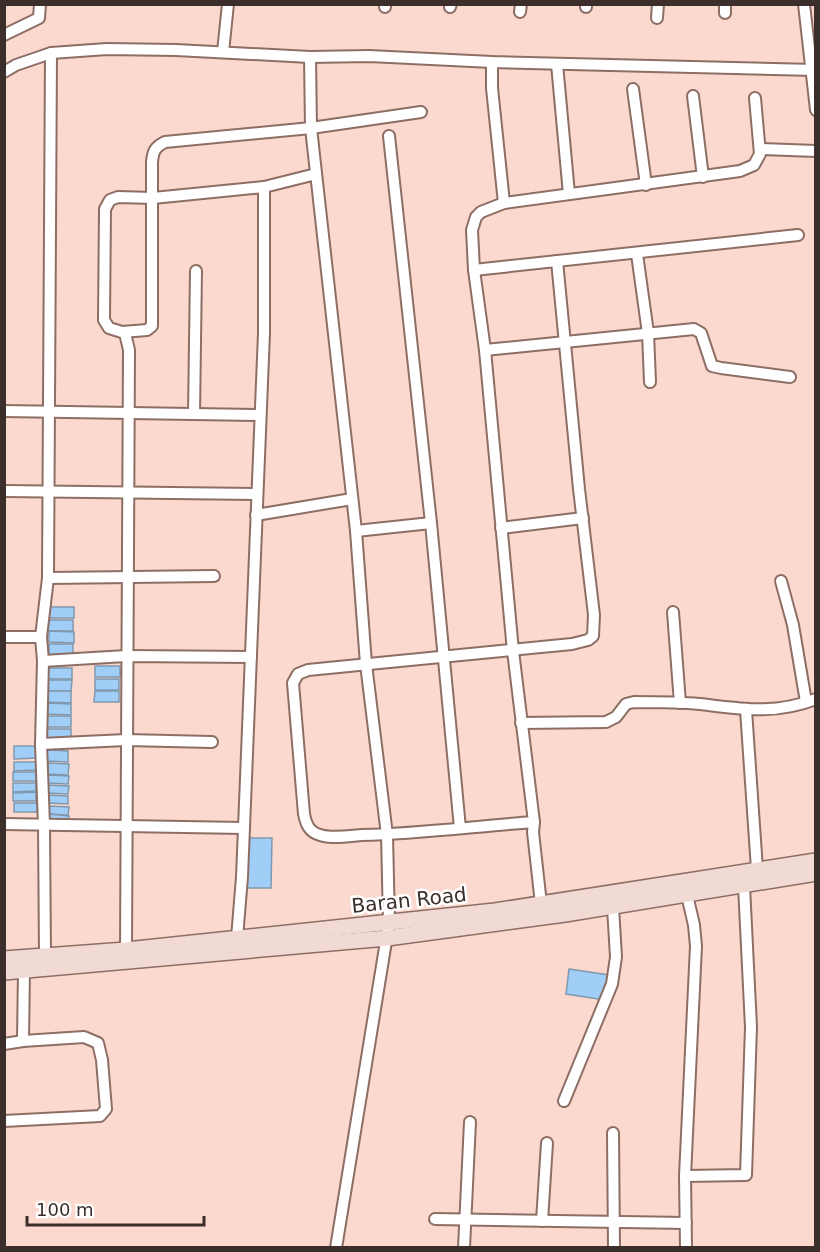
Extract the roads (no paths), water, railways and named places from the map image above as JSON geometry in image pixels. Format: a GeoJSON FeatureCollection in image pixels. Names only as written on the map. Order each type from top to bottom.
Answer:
{"type":"FeatureCollection","features":[{"type":"Feature","properties":{"kind":"main road","name":"Baran Road"},"geometry":{"type":"LineString","coordinates":[[4,959],[126,950],[237,938],[388,930],[816,861]]}},
{"type":"Feature","properties":{"kind":"main road","name":"Baran Road"},"geometry":{"type":"LineString","coordinates":[[4,972],[613,907],[816,873]]}},
{"type":"Feature","properties":{"kind":"street"},"geometry":{"type":"LineString","coordinates":[[4,35],[39,18],[40,4]]}},
{"type":"Feature","properties":{"kind":"street"},"geometry":{"type":"LineString","coordinates":[[223,52],[228,4]]}},
{"type":"Feature","properties":{"kind":"street"},"geometry":{"type":"LineString","coordinates":[[657,18],[658,4]]}},
{"type":"Feature","properties":{"kind":"street"},"geometry":{"type":"LineString","coordinates":[[804,4],[816,110]]}},
{"type":"Feature","properties":{"kind":"street"},"geometry":{"type":"LineString","coordinates":[[4,72],[51,53],[107,49],[310,57],[369,56],[492,62],[813,70]]}},
{"type":"Feature","properties":{"kind":"street"},"geometry":{"type":"LineString","coordinates":[[45,956],[41,637],[48,578],[51,53]]}},
{"type":"Feature","properties":{"kind":"street"},"geometry":{"type":"LineString","coordinates":[[310,57],[311,128],[356,531],[366,664],[387,835],[388,930],[336,1248]]}},
{"type":"Feature","properties":{"kind":"street"},"geometry":{"type":"LineString","coordinates":[[492,62],[492,88],[504,203]]}},
{"type":"Feature","properties":{"kind":"street"},"geometry":{"type":"LineString","coordinates":[[557,64],[569,194]]}},
{"type":"Feature","properties":{"kind":"street"},"geometry":{"type":"LineString","coordinates":[[633,89],[646,184]]}},
{"type":"Feature","properties":{"kind":"street"},"geometry":{"type":"LineString","coordinates":[[693,96],[704,177]]}},
{"type":"Feature","properties":{"kind":"street"},"geometry":{"type":"LineString","coordinates":[[541,904],[533,832],[534,822],[513,651],[485,350],[474,270],[472,230],[476,217],[487,208],[504,203],[704,177],[748,168],[757,162],[760,149],[755,98]]}},
{"type":"Feature","properties":{"kind":"street"},"geometry":{"type":"LineString","coordinates":[[316,174],[264,187],[153,198],[114,198],[110,200],[105,209],[104,320],[109,328],[122,332],[147,330],[152,326],[153,198],[153,152],[157,146],[165,142],[311,128],[422,112]]}},
{"type":"Feature","properties":{"kind":"street"},"geometry":{"type":"LineString","coordinates":[[389,136],[431,523],[460,828]]}},
{"type":"Feature","properties":{"kind":"street"},"geometry":{"type":"LineString","coordinates":[[760,149],[816,151]]}},
{"type":"Feature","properties":{"kind":"street"},"geometry":{"type":"LineString","coordinates":[[237,938],[244,828],[264,333],[264,187]]}},
{"type":"Feature","properties":{"kind":"street"},"geometry":{"type":"LineString","coordinates":[[474,270],[798,236]]}},
{"type":"Feature","properties":{"kind":"street"},"geometry":{"type":"LineString","coordinates":[[637,254],[648,333],[650,382]]}},
{"type":"Feature","properties":{"kind":"street"},"geometry":{"type":"LineString","coordinates":[[534,822],[387,835],[319,835],[307,827],[304,814],[294,679],[298,674],[308,670],[572,644],[588,640],[593,636],[594,615],[557,261]]}},
{"type":"Feature","properties":{"kind":"street"},"geometry":{"type":"LineString","coordinates":[[194,414],[196,271]]}},
{"type":"Feature","properties":{"kind":"street"},"geometry":{"type":"LineString","coordinates":[[485,350],[688,329],[698,330],[712,366],[790,377]]}},
{"type":"Feature","properties":{"kind":"street"},"geometry":{"type":"LineString","coordinates":[[122,332],[127,337],[129,350],[126,578],[126,950]]}},
{"type":"Feature","properties":{"kind":"street"},"geometry":{"type":"LineString","coordinates":[[4,411],[260,415]]}},
{"type":"Feature","properties":{"kind":"street"},"geometry":{"type":"LineString","coordinates":[[4,491],[257,494]]}},
{"type":"Feature","properties":{"kind":"street"},"geometry":{"type":"LineString","coordinates":[[256,515],[352,499]]}},
{"type":"Feature","properties":{"kind":"street"},"geometry":{"type":"LineString","coordinates":[[501,528],[583,518]]}},
{"type":"Feature","properties":{"kind":"street"},"geometry":{"type":"LineString","coordinates":[[356,531],[431,523]]}},
{"type":"Feature","properties":{"kind":"street"},"geometry":{"type":"LineString","coordinates":[[48,578],[214,576]]}},
{"type":"Feature","properties":{"kind":"street"},"geometry":{"type":"LineString","coordinates":[[521,723],[606,722],[613,720],[623,706],[630,702],[680,703],[746,710],[785,708],[811,700],[781,581]]}},
{"type":"Feature","properties":{"kind":"street"},"geometry":{"type":"LineString","coordinates":[[673,612],[680,703]]}},
{"type":"Feature","properties":{"kind":"street"},"geometry":{"type":"LineString","coordinates":[[4,637],[41,637]]}},
{"type":"Feature","properties":{"kind":"street"},"geometry":{"type":"LineString","coordinates":[[43,661],[126,656],[250,657]]}},
{"type":"Feature","properties":{"kind":"street"},"geometry":{"type":"LineString","coordinates":[[746,710],[757,869]]}},
{"type":"Feature","properties":{"kind":"street"},"geometry":{"type":"LineString","coordinates":[[41,744],[126,740],[212,742]]}},
{"type":"Feature","properties":{"kind":"street"},"geometry":{"type":"LineString","coordinates":[[4,824],[244,828]]}},
{"type":"Feature","properties":{"kind":"street"},"geometry":{"type":"LineString","coordinates":[[686,1176],[746,1176],[751,1027],[744,886]]}},
{"type":"Feature","properties":{"kind":"street"},"geometry":{"type":"LineString","coordinates":[[686,1248],[686,1176],[696,946],[687,895]]}},
{"type":"Feature","properties":{"kind":"street"},"geometry":{"type":"LineString","coordinates":[[564,1101],[612,984],[616,957],[613,907]]}},
{"type":"Feature","properties":{"kind":"street"},"geometry":{"type":"LineString","coordinates":[[23,1041],[24,970]]}},
{"type":"Feature","properties":{"kind":"street"},"geometry":{"type":"LineString","coordinates":[[4,1044],[84,1037],[98,1044],[102,1060],[106,1110],[100,1116],[4,1120]]}},
{"type":"Feature","properties":{"kind":"street"},"geometry":{"type":"LineString","coordinates":[[464,1248],[470,1122]]}},
{"type":"Feature","properties":{"kind":"street"},"geometry":{"type":"LineString","coordinates":[[613,1133],[614,1248]]}},
{"type":"Feature","properties":{"kind":"street"},"geometry":{"type":"LineString","coordinates":[[542,1221],[547,1143]]}},
{"type":"Feature","properties":{"kind":"street"},"geometry":{"type":"LineString","coordinates":[[435,1219],[686,1223]]}}]}
